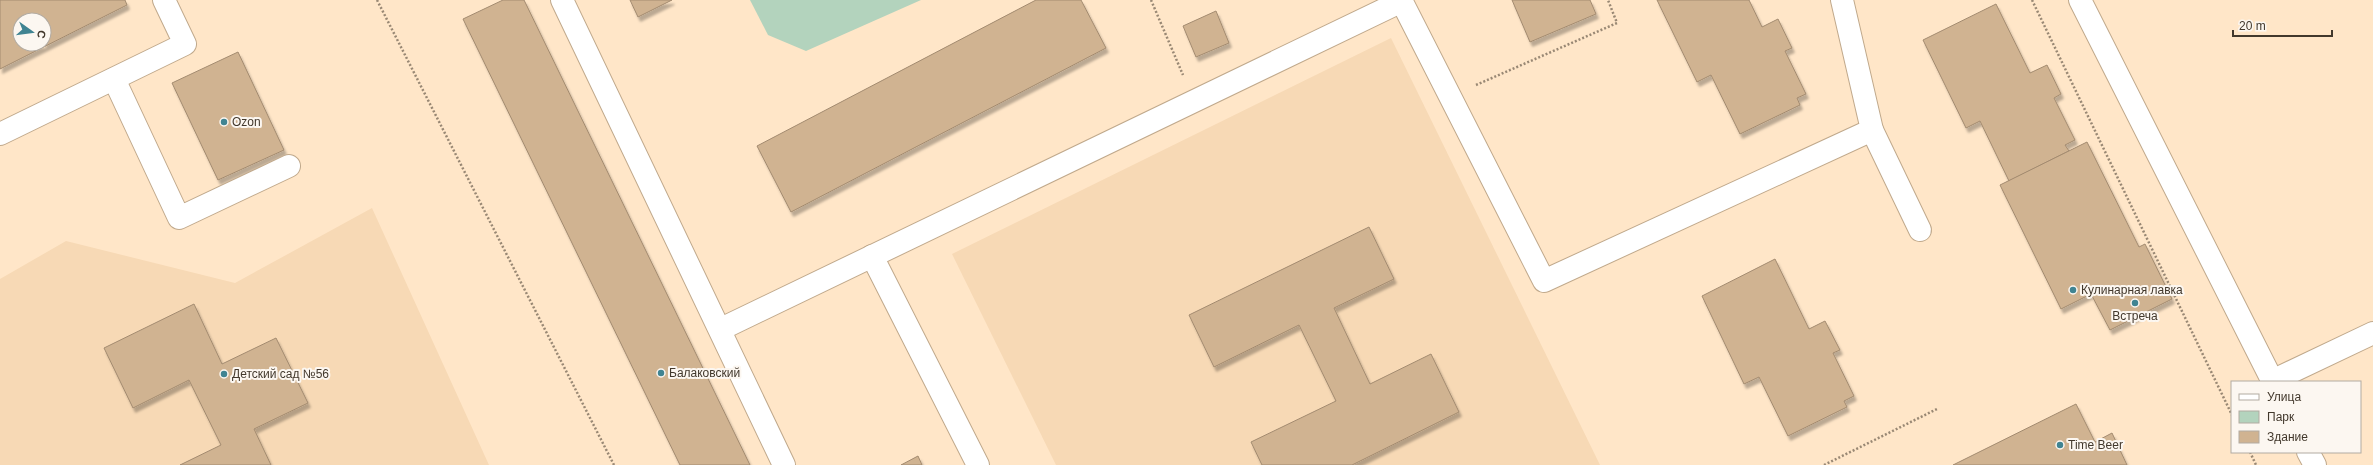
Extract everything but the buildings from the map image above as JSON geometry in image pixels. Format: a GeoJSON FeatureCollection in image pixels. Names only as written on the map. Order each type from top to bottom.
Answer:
{"type":"FeatureCollection","features":[{"type":"Feature","properties":{"kind":"street"},"geometry":{"type":"LineString","coordinates":[[0,134],[185,44],[164,0]]}},
{"type":"Feature","properties":{"kind":"street"},"geometry":{"type":"LineString","coordinates":[[562,0],[721,328],[784,465]]}},
{"type":"Feature","properties":{"kind":"street"},"geometry":{"type":"LineString","coordinates":[[1842,0],[1872,130],[1920,230]]}},
{"type":"Feature","properties":{"kind":"street"},"geometry":{"type":"LineString","coordinates":[[2080,0],[2273,381],[2373,333]]}},
{"type":"Feature","properties":{"kind":"street"},"geometry":{"type":"LineString","coordinates":[[721,328],[1402,1],[1544,281],[1872,130]]}},
{"type":"Feature","properties":{"kind":"street"},"geometry":{"type":"LineString","coordinates":[[114,79],[179,218],[289,166]]}},
{"type":"Feature","properties":{"kind":"street"},"geometry":{"type":"LineString","coordinates":[[872,256],[978,465]]}},
{"type":"Feature","properties":{"kind":"street"},"geometry":{"type":"LineString","coordinates":[[2309,453],[2315,465]]}},
{"type":"Feature","properties":{"kind":"path"},"geometry":{"type":"LineString","coordinates":[[377,0],[614,465]]}},
{"type":"Feature","properties":{"kind":"path"},"geometry":{"type":"LineString","coordinates":[[1151,0],[1194,102]]}},
{"type":"Feature","properties":{"kind":"path"},"geometry":{"type":"LineString","coordinates":[[1450,96],[1618,22],[1608,0]]}},
{"type":"Feature","properties":{"kind":"path"},"geometry":{"type":"LineString","coordinates":[[2032,0],[2231,413]]}},
{"type":"Feature","properties":{"kind":"path"},"geometry":{"type":"LineString","coordinates":[[1824,465],[1937,409]]}},
{"type":"Feature","properties":{"kind":"path"},"geometry":{"type":"LineString","coordinates":[[2250,453],[2256,465]]}},
{"type":"Feature","properties":{"kind":"shaded area"},"geometry":{"type":"Polygon","coordinates":[[[1391,38],[1600,465],[1056,465],[952,254],[1391,38]]]}},
{"type":"Feature","properties":{"kind":"shaded area","name":"Детский сад №56"},"geometry":{"type":"Polygon","coordinates":[[[372,208],[489,465],[0,465],[0,279],[66,241],[235,283],[372,208]]]}},
{"type":"Feature","properties":{"kind":"green space"},"geometry":{"type":"Polygon","coordinates":[[[750,0],[921,0],[806,51],[768,35],[750,0]]]}},
{"type":"Feature","properties":{"kind":"place","name":"Ozon"},"geometry":{"type":"Point","coordinates":[224,122]}},
{"type":"Feature","properties":{"kind":"place","name":"Кулинарная лавка"},"geometry":{"type":"Point","coordinates":[2073,290]}},
{"type":"Feature","properties":{"kind":"place","name":"Встреча"},"geometry":{"type":"Point","coordinates":[2135,303]}},
{"type":"Feature","properties":{"kind":"place","name":"Балаковский"},"geometry":{"type":"Point","coordinates":[661,373]}},
{"type":"Feature","properties":{"kind":"place","name":"Детский сад №56"},"geometry":{"type":"Point","coordinates":[224,374]}},
{"type":"Feature","properties":{"kind":"place","name":"Time Beer"},"geometry":{"type":"Point","coordinates":[2060,445]}}]}
